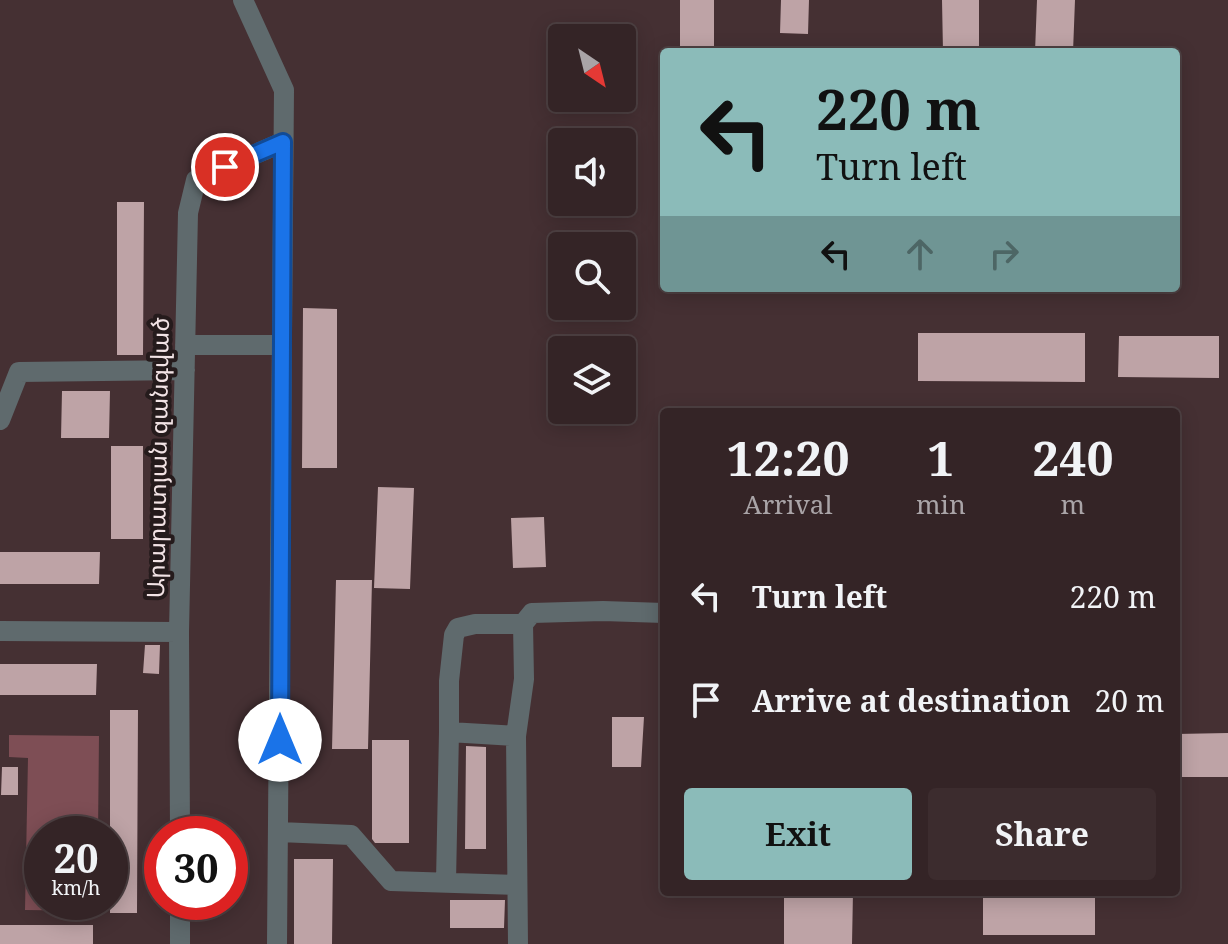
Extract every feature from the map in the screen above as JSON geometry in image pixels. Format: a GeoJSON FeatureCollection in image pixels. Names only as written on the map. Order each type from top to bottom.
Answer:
{"type":"FeatureCollection","features":[{"type":"Feature","properties":{"kind":"street"},"geometry":{"type":"LineString","coordinates":[[243,0],[284,90],[277,944]]}},
{"type":"Feature","properties":{"kind":"street","name":"Արարատյան զանգված"},"geometry":{"type":"LineString","coordinates":[[180,816],[179,632],[188,213],[196,180],[283,142]]}},
{"type":"Feature","properties":{"kind":"street"},"geometry":{"type":"LineString","coordinates":[[185,345],[282,345]]}},
{"type":"Feature","properties":{"kind":"street"},"geometry":{"type":"LineString","coordinates":[[0,420],[19,372],[185,370]]}},
{"type":"Feature","properties":{"kind":"street"},"geometry":{"type":"LineString","coordinates":[[518,944],[516,736],[524,679],[523,624],[532,613],[660,613]]}},
{"type":"Feature","properties":{"kind":"street"},"geometry":{"type":"LineString","coordinates":[[446,882],[449,681],[454,635],[465,625],[523,624]]}},
{"type":"Feature","properties":{"kind":"street"},"geometry":{"type":"LineString","coordinates":[[0,631],[179,632]]}},
{"type":"Feature","properties":{"kind":"street"},"geometry":{"type":"LineString","coordinates":[[449,732],[516,736]]}},
{"type":"Feature","properties":{"kind":"street"},"geometry":{"type":"LineString","coordinates":[[279,832],[351,835],[391,881],[517,885]]}},
{"type":"Feature","properties":{"kind":"street"},"geometry":{"type":"LineString","coordinates":[[180,920],[180,944]]}},
{"type":"Feature","properties":{"kind":"shaded area"},"geometry":{"type":"Polygon","coordinates":[[[9,735],[99,736],[98,816],[27,816],[28,758],[9,757],[9,735]]]}},
{"type":"Feature","properties":{"kind":"building"},"geometry":{"type":"Polygon","coordinates":[[[680,0],[714,0],[714,48],[680,48],[680,0]]]}},
{"type":"Feature","properties":{"kind":"building"},"geometry":{"type":"Polygon","coordinates":[[[781,0],[809,0],[808,34],[780,33],[781,0]]]}},
{"type":"Feature","properties":{"kind":"building"},"geometry":{"type":"Polygon","coordinates":[[[942,0],[979,0],[979,48],[943,48],[942,0]]]}},
{"type":"Feature","properties":{"kind":"building"},"geometry":{"type":"Polygon","coordinates":[[[1037,0],[1075,0],[1073,48],[1035,48],[1037,0]]]}},
{"type":"Feature","properties":{"kind":"building"},"geometry":{"type":"Polygon","coordinates":[[[117,202],[144,202],[143,355],[117,355],[117,202]]]}},
{"type":"Feature","properties":{"kind":"building"},"geometry":{"type":"Polygon","coordinates":[[[303,308],[337,309],[337,468],[302,468],[303,308]]]}},
{"type":"Feature","properties":{"kind":"building"},"geometry":{"type":"Polygon","coordinates":[[[918,333],[1085,333],[1085,382],[918,381],[918,333]]]}},
{"type":"Feature","properties":{"kind":"building"},"geometry":{"type":"Polygon","coordinates":[[[1119,336],[1219,336],[1219,378],[1118,377],[1119,336]]]}},
{"type":"Feature","properties":{"kind":"building"},"geometry":{"type":"Polygon","coordinates":[[[62,391],[110,391],[109,438],[61,438],[62,391]]]}},
{"type":"Feature","properties":{"kind":"building"},"geometry":{"type":"Polygon","coordinates":[[[111,446],[143,446],[143,539],[111,539],[111,446]]]}},
{"type":"Feature","properties":{"kind":"building"},"geometry":{"type":"Polygon","coordinates":[[[378,487],[414,488],[410,589],[374,588],[378,487]]]}},
{"type":"Feature","properties":{"kind":"building"},"geometry":{"type":"Polygon","coordinates":[[[544,517],[546,567],[513,568],[511,518],[544,517]]]}},
{"type":"Feature","properties":{"kind":"building"},"geometry":{"type":"Polygon","coordinates":[[[0,552],[100,552],[99,584],[0,584],[0,552]]]}},
{"type":"Feature","properties":{"kind":"building"},"geometry":{"type":"Polygon","coordinates":[[[336,580],[372,580],[368,749],[332,749],[336,580]]]}},
{"type":"Feature","properties":{"kind":"building"},"geometry":{"type":"Polygon","coordinates":[[[145,645],[160,645],[159,674],[143,673],[145,645]]]}},
{"type":"Feature","properties":{"kind":"building"},"geometry":{"type":"Polygon","coordinates":[[[0,664],[97,664],[96,695],[0,695],[0,664]]]}},
{"type":"Feature","properties":{"kind":"building"},"geometry":{"type":"Polygon","coordinates":[[[110,710],[138,710],[137,913],[128,913],[128,816],[110,816],[110,710]]]}},
{"type":"Feature","properties":{"kind":"building"},"geometry":{"type":"Polygon","coordinates":[[[612,717],[644,717],[641,767],[612,767],[612,717]]]}},
{"type":"Feature","properties":{"kind":"building"},"geometry":{"type":"Polygon","coordinates":[[[1228,733],[1228,777],[1180,777],[1180,734],[1228,733]]]}},
{"type":"Feature","properties":{"kind":"building"},"geometry":{"type":"Polygon","coordinates":[[[372,740],[409,740],[409,843],[375,843],[372,839],[372,740]]]}},
{"type":"Feature","properties":{"kind":"building"},"geometry":{"type":"Polygon","coordinates":[[[466,746],[486,747],[486,849],[465,849],[466,746]]]}},
{"type":"Feature","properties":{"kind":"building"},"geometry":{"type":"Polygon","coordinates":[[[2,767],[18,767],[18,795],[1,795],[2,767]]]}},
{"type":"Feature","properties":{"kind":"building"},"geometry":{"type":"Polygon","coordinates":[[[294,859],[333,859],[332,944],[294,944],[294,859]]]}},
{"type":"Feature","properties":{"kind":"building"},"geometry":{"type":"Polygon","coordinates":[[[784,896],[853,896],[852,944],[784,944],[784,896]]]}},
{"type":"Feature","properties":{"kind":"building"},"geometry":{"type":"Polygon","coordinates":[[[983,896],[1095,896],[1095,935],[983,935],[983,896]]]}},
{"type":"Feature","properties":{"kind":"building"},"geometry":{"type":"Polygon","coordinates":[[[450,900],[505,900],[504,928],[450,928],[450,900]]]}},
{"type":"Feature","properties":{"kind":"building"},"geometry":{"type":"Polygon","coordinates":[[[0,925],[93,925],[93,944],[0,944],[0,925]]]}},
{"type":"Feature","properties":{"kind":"route"},"geometry":{"type":"LineString","coordinates":[[225,167],[283,142],[280,740]]}}]}
